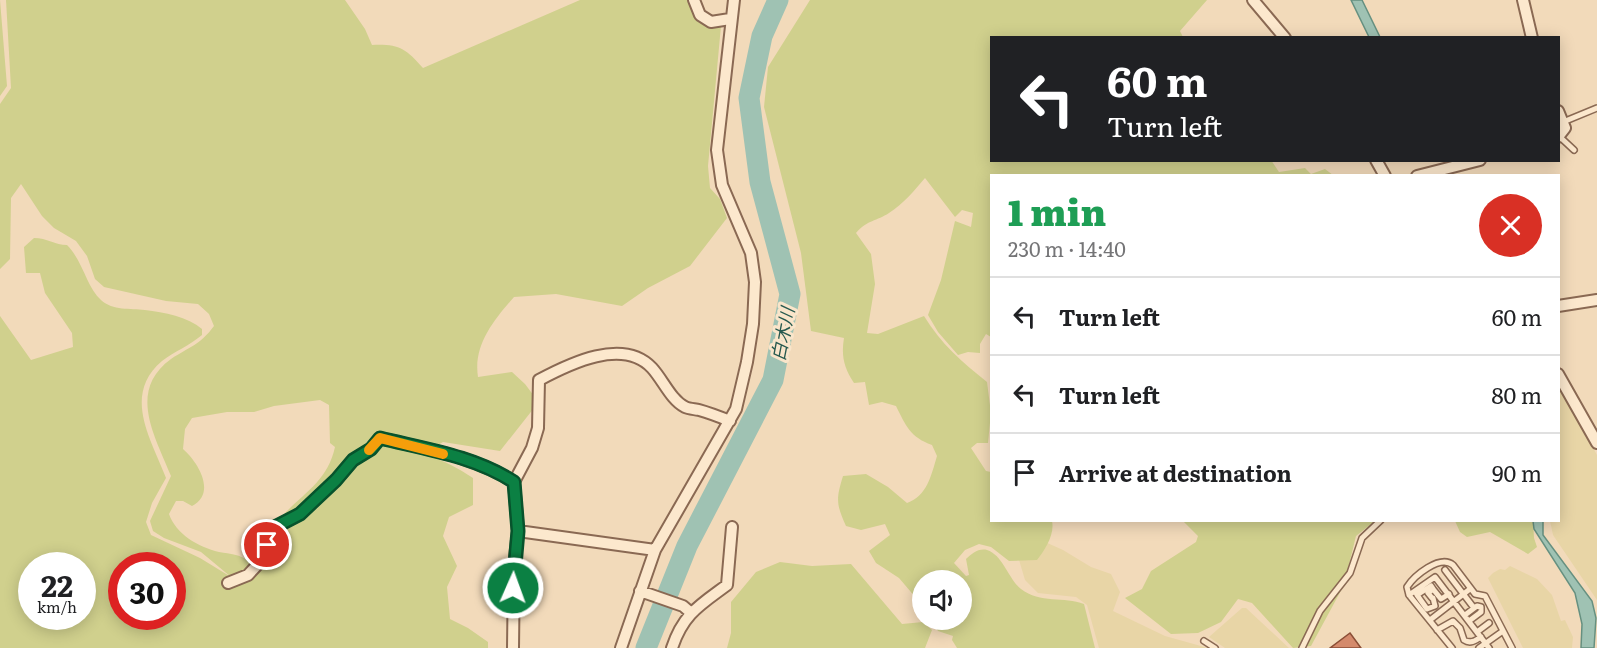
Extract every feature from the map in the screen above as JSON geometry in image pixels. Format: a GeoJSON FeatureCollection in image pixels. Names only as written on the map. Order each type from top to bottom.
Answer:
{"type":"FeatureCollection","features":[{"type":"Feature","properties":{"kind":"street"},"geometry":{"type":"LineString","coordinates":[[694,0],[700,15],[711,22],[730,19]]}},
{"type":"Feature","properties":{"kind":"street"},"geometry":{"type":"LineString","coordinates":[[621,648],[655,550],[736,409],[747,362],[753,324],[755,282],[751,253],[722,185],[717,150],[730,19],[734,0]]}},
{"type":"Feature","properties":{"kind":"street"},"geometry":{"type":"LineString","coordinates":[[1253,0],[1283,36]]}},
{"type":"Feature","properties":{"kind":"street"},"geometry":{"type":"LineString","coordinates":[[1523,0],[1532,36]]}},
{"type":"Feature","properties":{"kind":"street"},"geometry":{"type":"LineString","coordinates":[[1560,115],[1565,128],[1560,136]]}},
{"type":"Feature","properties":{"kind":"street"},"geometry":{"type":"LineString","coordinates":[[1422,174],[1472,162]]}},
{"type":"Feature","properties":{"kind":"street"},"geometry":{"type":"LineString","coordinates":[[1560,306],[1597,300]]}},
{"type":"Feature","properties":{"kind":"street"},"geometry":{"type":"LineString","coordinates":[[513,648],[514,567],[518,531],[514,482],[532,448],[538,428],[539,380],[591,358],[608,354],[626,355],[644,361],[676,400],[686,407],[730,421]]}},
{"type":"Feature","properties":{"kind":"street"},"geometry":{"type":"LineString","coordinates":[[1560,378],[1597,443]]}},
{"type":"Feature","properties":{"kind":"street"},"geometry":{"type":"LineString","coordinates":[[228,583],[248,576],[260,562],[275,527],[300,514],[336,480],[353,460],[371,449],[380,438],[477,462],[514,482]]}},
{"type":"Feature","properties":{"kind":"street"},"geometry":{"type":"LineString","coordinates":[[672,648],[687,609],[727,585],[732,527]]}},
{"type":"Feature","properties":{"kind":"street"},"geometry":{"type":"LineString","coordinates":[[518,531],[655,550]]}},
{"type":"Feature","properties":{"kind":"street"},"geometry":{"type":"LineString","coordinates":[[640,591],[687,609]]}},
{"type":"Feature","properties":{"kind":"lane"},"geometry":{"type":"LineString","coordinates":[[1563,122],[1597,108]]}},
{"type":"Feature","properties":{"kind":"lane"},"geometry":{"type":"LineString","coordinates":[[1560,138],[1574,150]]}},
{"type":"Feature","properties":{"kind":"lane"},"geometry":{"type":"LineString","coordinates":[[1302,648],[1320,611],[1350,573],[1362,538],[1379,522]]}},
{"type":"Feature","properties":{"kind":"lane"},"geometry":{"type":"LineString","coordinates":[[1434,595],[1427,601],[1429,607],[1427,609],[1407,587],[1413,579],[1442,561],[1448,561],[1475,594],[1485,596],[1512,648]]}},
{"type":"Feature","properties":{"kind":"lane"},"geometry":{"type":"LineString","coordinates":[[1414,594],[1453,565]]}},
{"type":"Feature","properties":{"kind":"lane"},"geometry":{"type":"LineString","coordinates":[[1445,570],[1474,608]]}},
{"type":"Feature","properties":{"kind":"lane"},"geometry":{"type":"LineString","coordinates":[[1435,577],[1489,648]]}},
{"type":"Feature","properties":{"kind":"lane"},"geometry":{"type":"LineString","coordinates":[[1414,594],[1431,585],[1434,595],[1441,599],[1449,594]]}},
{"type":"Feature","properties":{"kind":"lane"},"geometry":{"type":"LineString","coordinates":[[1430,620],[1470,588]]}},
{"type":"Feature","properties":{"kind":"lane"},"geometry":{"type":"LineString","coordinates":[[1414,594],[1437,630],[1452,648]]}},
{"type":"Feature","properties":{"kind":"lane"},"geometry":{"type":"LineString","coordinates":[[1465,615],[1479,605],[1482,609],[1469,621]]}},
{"type":"Feature","properties":{"kind":"lane"},"geometry":{"type":"LineString","coordinates":[[1437,630],[1453,621],[1460,628],[1464,640],[1474,641],[1503,631]]}},
{"type":"Feature","properties":{"kind":"lane"},"geometry":{"type":"LineString","coordinates":[[1479,648],[1481,637],[1489,623]]}},
{"type":"Feature","properties":{"kind":"lane"},"geometry":{"type":"LineString","coordinates":[[1204,641],[1215,648]]}},
{"type":"Feature","properties":{"kind":"shaded area"},"geometry":{"type":"Polygon","coordinates":[[[1351,0],[1362,0],[1380,36],[1369,36],[1351,0]]]}},
{"type":"Feature","properties":{"kind":"shaded area"},"geometry":{"type":"Polygon","coordinates":[[[1560,388],[1597,455],[1597,600],[1553,535],[1550,522],[1560,522],[1560,388]]]}},
{"type":"Feature","properties":{"kind":"shaded area"},"geometry":{"type":"Polygon","coordinates":[[[1533,522],[1543,522],[1543,535],[1592,601],[1596,618],[1594,648],[1581,648],[1582,624],[1575,593],[1534,529],[1533,522]]]}},
{"type":"Feature","properties":{"kind":"shaded area"},"geometry":{"type":"Polygon","coordinates":[[[1009,526],[1063,550],[1091,567],[1111,574],[1120,592],[1113,611],[1165,636],[1208,648],[1099,648],[1087,605],[1076,597],[1038,593],[1025,580],[1009,526]]]}},
{"type":"Feature","properties":{"kind":"shaded area"},"geometry":{"type":"Polygon","coordinates":[[[1510,566],[1537,579],[1552,595],[1561,621],[1565,620],[1573,637],[1572,648],[1523,648],[1488,578],[1500,569],[1505,570],[1510,566]]]}},
{"type":"Feature","properties":{"kind":"shaded area"},"geometry":{"type":"Polygon","coordinates":[[[1242,608],[1246,608],[1289,648],[1225,648],[1209,637],[1242,608]]]}},
{"type":"Feature","properties":{"kind":"green space"},"geometry":{"type":"Polygon","coordinates":[[[0,0],[7,86],[0,96],[0,0]]]}},
{"type":"Feature","properties":{"kind":"green space"},"geometry":{"type":"Polygon","coordinates":[[[6,0],[345,0],[365,29],[372,45],[389,45],[401,49],[423,68],[580,0],[692,0],[695,11],[701,19],[721,26],[708,166],[710,188],[720,199],[727,218],[690,266],[648,288],[622,306],[556,294],[514,297],[499,315],[482,344],[477,365],[478,377],[512,372],[537,400],[534,408],[500,451],[443,442],[433,448],[378,436],[367,449],[351,458],[334,479],[298,513],[277,522],[319,480],[331,460],[335,447],[330,443],[329,405],[320,400],[274,406],[254,412],[227,412],[192,418],[185,429],[183,449],[199,469],[204,486],[199,500],[192,506],[183,501],[176,501],[169,514],[172,521],[182,533],[196,543],[211,550],[239,556],[250,562],[246,571],[256,572],[267,563],[271,544],[278,528],[301,516],[335,484],[353,462],[371,451],[380,441],[440,460],[473,478],[473,505],[449,517],[443,536],[457,566],[447,587],[450,619],[488,642],[488,648],[0,648],[0,316],[31,360],[73,347],[72,333],[45,293],[40,273],[26,273],[24,247],[34,238],[67,245],[92,289],[106,304],[175,316],[190,321],[202,329],[202,335],[162,361],[150,374],[144,388],[143,418],[166,478],[152,503],[146,522],[151,535],[200,558],[231,577],[201,552],[164,538],[153,531],[150,521],[171,476],[152,430],[148,414],[147,400],[150,385],[158,372],[171,359],[199,342],[214,326],[209,314],[198,304],[166,301],[104,287],[95,279],[87,256],[76,241],[54,228],[42,216],[21,184],[11,198],[10,259],[0,269],[0,104],[11,88],[6,0]]]}},
{"type":"Feature","properties":{"kind":"green space"},"geometry":{"type":"Polygon","coordinates":[[[810,0],[1207,0],[1180,31],[1182,36],[990,36],[990,162],[1272,162],[1279,172],[1305,168],[1311,174],[990,174],[990,336],[986,334],[980,344],[980,353],[968,352],[958,355],[938,332],[928,315],[941,280],[955,221],[971,227],[973,213],[962,210],[955,217],[925,178],[894,209],[856,233],[871,254],[875,284],[867,333],[878,334],[924,316],[952,352],[987,382],[990,405],[988,443],[977,443],[971,448],[986,471],[990,472],[990,522],[1052,522],[1053,526],[1046,547],[1037,560],[1009,561],[991,547],[979,544],[965,550],[954,563],[960,570],[912,570],[912,593],[899,578],[876,563],[869,551],[890,535],[885,524],[861,530],[846,526],[840,512],[839,490],[843,476],[866,474],[888,487],[907,503],[914,500],[924,490],[937,456],[932,445],[918,438],[910,430],[896,406],[882,402],[869,405],[865,382],[854,383],[846,367],[843,356],[844,338],[811,331],[801,253],[764,107],[768,67],[810,0]]]}},
{"type":"Feature","properties":{"kind":"green space"},"geometry":{"type":"Polygon","coordinates":[[[1325,169],[1332,174],[1311,174],[1325,169]]]}},
{"type":"Feature","properties":{"kind":"green space"},"geometry":{"type":"Polygon","coordinates":[[[1184,522],[1374,522],[1356,536],[1344,585],[1311,646],[1293,648],[1252,603],[1238,599],[1221,622],[1198,633],[1171,634],[1125,598],[1142,589],[1151,571],[1196,542],[1198,536],[1184,522]]]}},
{"type":"Feature","properties":{"kind":"green space"},"geometry":{"type":"Polygon","coordinates":[[[1455,522],[1533,522],[1537,547],[1528,554],[1490,532],[1467,537],[1460,532],[1455,522]]]}},
{"type":"Feature","properties":{"kind":"green space"},"geometry":{"type":"Polygon","coordinates":[[[987,550],[1002,562],[1017,585],[1028,594],[1084,604],[1095,648],[957,648],[952,640],[953,636],[938,631],[972,630],[972,570],[968,570],[966,559],[973,553],[987,550]]]}},
{"type":"Feature","properties":{"kind":"green space"},"geometry":{"type":"Polygon","coordinates":[[[780,562],[812,566],[851,564],[902,624],[912,623],[912,630],[932,630],[925,648],[727,648],[731,633],[731,602],[756,572],[780,562]]]}},
{"type":"Feature","properties":{"kind":"building"},"geometry":{"type":"Polygon","coordinates":[[[1350,633],[1361,648],[1330,648],[1350,633]]]}},
{"type":"Feature","properties":{"kind":"waterway","name":"白木川"},"geometry":{"type":"LineString","coordinates":[[646,648],[687,546],[773,380],[790,294],[760,182],[749,98],[762,36],[778,0]]}},
{"type":"Feature","properties":{"kind":"slow traffic"},"geometry":{"type":"LineString","coordinates":[[369,450],[380,438],[443,454]]}},
{"type":"Feature","properties":{"kind":"route"},"geometry":{"type":"LineString","coordinates":[[267,545],[275,527],[300,514],[336,480],[353,460],[371,449],[380,438],[477,462],[514,482],[518,531],[513,588]]}}]}
